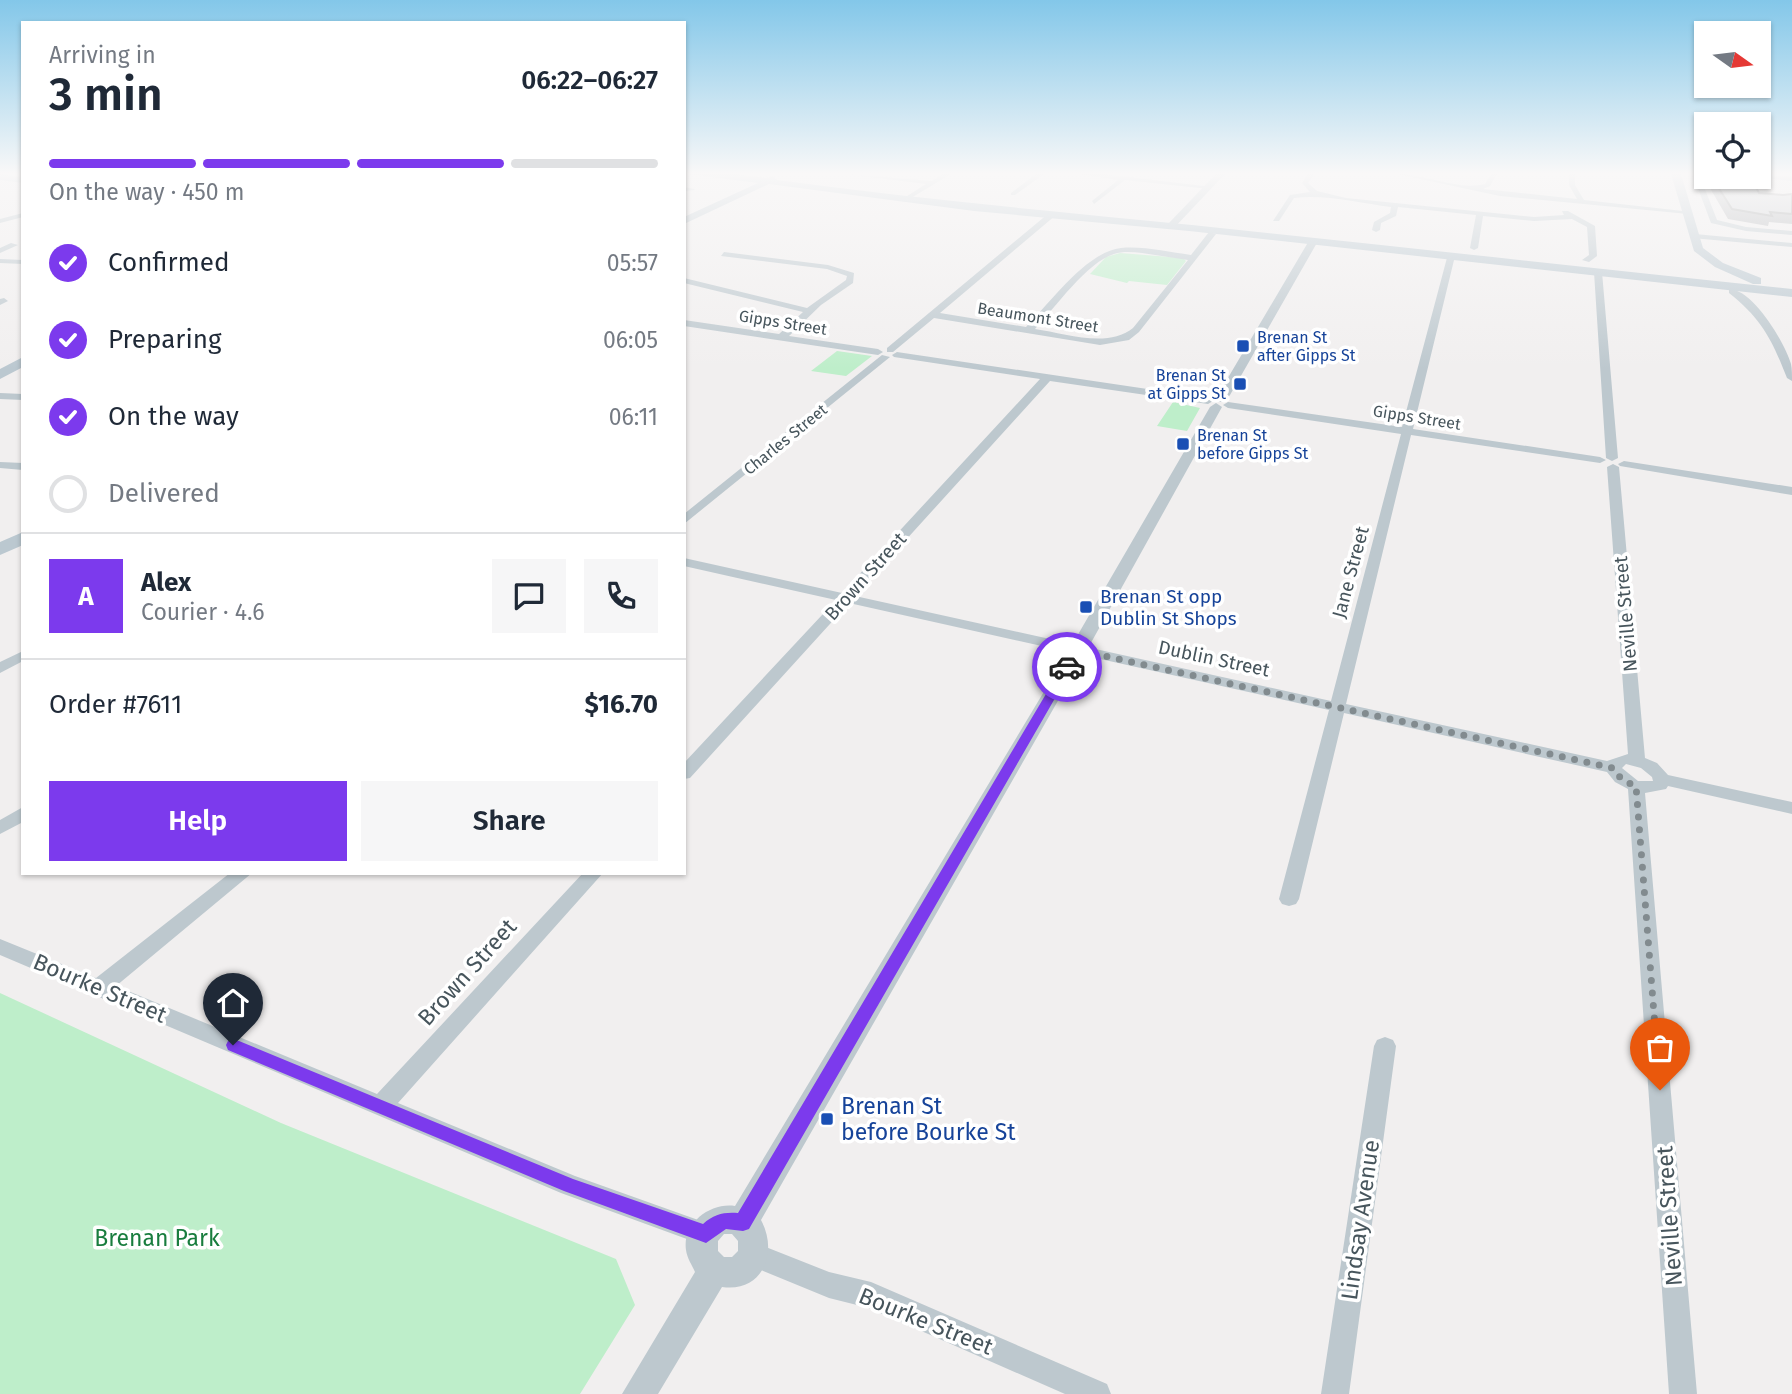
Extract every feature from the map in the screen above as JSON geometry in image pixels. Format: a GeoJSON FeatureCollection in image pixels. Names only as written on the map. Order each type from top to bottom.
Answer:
{"type":"FeatureCollection","features":[{"type":"Feature","properties":{"kind":"main road"},"geometry":{"type":"LineString","coordinates":[[1268,239],[1312,243]]}},
{"type":"Feature","properties":{"kind":"main road"},"geometry":{"type":"LineString","coordinates":[[1277,239],[1732,291],[1791,293]]}},
{"type":"Feature","properties":{"kind":"main road"},"geometry":{"type":"LineString","coordinates":[[1695,239],[1694,244],[1706,257],[1750,279],[1791,293]]}},
{"type":"Feature","properties":{"kind":"main road"},"geometry":{"type":"LineString","coordinates":[[1699,239],[1728,262],[1791,293]]}},
{"type":"Feature","properties":{"kind":"main road"},"geometry":{"type":"LineString","coordinates":[[1598,274],[1791,293]]}},
{"type":"Feature","properties":{"kind":"main road"},"geometry":{"type":"LineString","coordinates":[[1712,284],[1754,284],[1750,279]]}},
{"type":"Feature","properties":{"kind":"main road"},"geometry":{"type":"LineString","coordinates":[[0,375],[21,362]]}},
{"type":"Feature","properties":{"kind":"main road"},"geometry":{"type":"LineString","coordinates":[[0,549],[21,539]]}},
{"type":"Feature","properties":{"kind":"street","name":"Charles Street"},"geometry":{"type":"LineString","coordinates":[[686,518],[1024,239]]}},
{"type":"Feature","properties":{"kind":"street","name":"Beaumont Street"},"geometry":{"type":"LineString","coordinates":[[935,315],[1089,341],[1126,338],[1136,330],[1208,239]]}},
{"type":"Feature","properties":{"kind":"street"},"geometry":{"type":"LineString","coordinates":[[1474,248],[1476,239]]}},
{"type":"Feature","properties":{"kind":"street"},"geometry":{"type":"LineString","coordinates":[[1586,260],[1593,256],[1592,239]]}},
{"type":"Feature","properties":{"kind":"street"},"geometry":{"type":"LineString","coordinates":[[1721,239],[1792,245]]}},
{"type":"Feature","properties":{"kind":"street"},"geometry":{"type":"LineString","coordinates":[[743,1223],[1312,243]]}},
{"type":"Feature","properties":{"kind":"street"},"geometry":{"type":"LineString","coordinates":[[0,251],[14,245]]}},
{"type":"Feature","properties":{"kind":"street"},"geometry":{"type":"LineString","coordinates":[[1029,329],[1108,253],[1129,251],[1193,258]]}},
{"type":"Feature","properties":{"kind":"street"},"geometry":{"type":"LineString","coordinates":[[724,254],[834,268],[851,275],[850,281],[808,311],[781,338]]}},
{"type":"Feature","properties":{"kind":"street","name":"Jane Street"},"geometry":{"type":"LineString","coordinates":[[1289,899],[1350,649],[1451,258]]}},
{"type":"Feature","properties":{"kind":"street"},"geometry":{"type":"LineString","coordinates":[[0,261],[21,262]]}},
{"type":"Feature","properties":{"kind":"street","name":"Neville Street"},"geometry":{"type":"LineString","coordinates":[[1598,274],[1637,761]]}},
{"type":"Feature","properties":{"kind":"street"},"geometry":{"type":"LineString","coordinates":[[686,280],[808,311]]}},
{"type":"Feature","properties":{"kind":"street"},"geometry":{"type":"LineString","coordinates":[[1732,291],[1770,324],[1792,378]]}},
{"type":"Feature","properties":{"kind":"street","name":"Gipps Street"},"geometry":{"type":"LineString","coordinates":[[690,324],[1792,491]]}},
{"type":"Feature","properties":{"kind":"street","name":"Brown Street"},"geometry":{"type":"LineString","coordinates":[[686,772],[1047,378]]}},
{"type":"Feature","properties":{"kind":"street"},"geometry":{"type":"LineString","coordinates":[[0,396],[21,397]]}},
{"type":"Feature","properties":{"kind":"street"},"geometry":{"type":"LineString","coordinates":[[0,465],[21,467]]}},
{"type":"Feature","properties":{"kind":"street","name":"Dublin Street"},"geometry":{"type":"LineString","coordinates":[[686,562],[1613,768]]}},
{"type":"Feature","properties":{"kind":"street"},"geometry":{"type":"LineString","coordinates":[[0,668],[21,656]]}},
{"type":"Feature","properties":{"kind":"street"},"geometry":{"type":"LineString","coordinates":[[1662,779],[1660,785],[1653,787],[1636,786],[1622,780],[1613,768],[1614,763],[1625,759],[1637,761],[1652,767],[1662,779],[1792,808]]}},
{"type":"Feature","properties":{"kind":"street","name":"Neville Street"},"geometry":{"type":"LineString","coordinates":[[1636,786],[1683,1394]]}},
{"type":"Feature","properties":{"kind":"street"},"geometry":{"type":"LineString","coordinates":[[0,828],[21,814]]}},
{"type":"Feature","properties":{"kind":"street"},"geometry":{"type":"LineString","coordinates":[[99,988],[240,875]]}},
{"type":"Feature","properties":{"kind":"street","name":"Brown Street"},"geometry":{"type":"LineString","coordinates":[[380,1107],[592,875]]}},
{"type":"Feature","properties":{"kind":"street","name":"Bourke Street"},"geometry":{"type":"LineString","coordinates":[[0,947],[570,1185],[706,1234]]}},
{"type":"Feature","properties":{"kind":"street","name":"Lindsay Avenue"},"geometry":{"type":"LineString","coordinates":[[1335,1394],[1385,1046]]}},
{"type":"Feature","properties":{"kind":"street"},"geometry":{"type":"LineString","coordinates":[[726,1220],[743,1223],[754,1234],[753,1254],[736,1270],[727,1272],[714,1269],[705,1262],[702,1254],[701,1245],[706,1234],[726,1220]]}},
{"type":"Feature","properties":{"kind":"street","name":"Bourke Street"},"geometry":{"type":"LineString","coordinates":[[753,1254],[829,1285],[871,1295],[1097,1394]]}},
{"type":"Feature","properties":{"kind":"street"},"geometry":{"type":"LineString","coordinates":[[639,1394],[714,1269]]}},
{"type":"Feature","properties":{"kind":"green space"},"geometry":{"type":"Polygon","coordinates":[[[1120,253],[1183,258],[1186,261],[1167,285],[1127,283],[1090,274],[1106,257],[1120,253]]]}},
{"type":"Feature","properties":{"kind":"green space"},"geometry":{"type":"Polygon","coordinates":[[[837,351],[872,356],[846,376],[811,371],[837,351]]]}},
{"type":"Feature","properties":{"kind":"green space"},"geometry":{"type":"Polygon","coordinates":[[[1173,402],[1200,408],[1187,431],[1157,426],[1173,402]]]}},
{"type":"Feature","properties":{"kind":"green space","name":"Brenan Park"},"geometry":{"type":"Polygon","coordinates":[[[0,993],[281,1123],[616,1259],[635,1305],[580,1394],[0,1394],[0,993]]]}},
{"type":"Feature","properties":{"kind":"way so far"},"geometry":{"type":"LineString","coordinates":[[1067,667],[1077,650],[1613,768],[1622,780],[1636,786],[1660,1090]]}},
{"type":"Feature","properties":{"kind":"place","name":"Brenan St after Gipps St"},"geometry":{"type":"Point","coordinates":[1243,346]}},
{"type":"Feature","properties":{"kind":"place","name":"Brenan St at Gipps St"},"geometry":{"type":"Point","coordinates":[1240,384]}},
{"type":"Feature","properties":{"kind":"place","name":"Brenan St before Gipps St"},"geometry":{"type":"Point","coordinates":[1183,444]}},
{"type":"Feature","properties":{"kind":"place","name":"Brenan St opp Dublin St Shops"},"geometry":{"type":"Point","coordinates":[1086,607]}},
{"type":"Feature","properties":{"kind":"place","name":"Brenan St before Bourke St"},"geometry":{"type":"Point","coordinates":[827,1119]}},
{"type":"Feature","properties":{"kind":"route"},"geometry":{"type":"LineString","coordinates":[[233,1045],[570,1185],[706,1234],[709,1229],[726,1220],[743,1223],[1067,667]]}}]}
